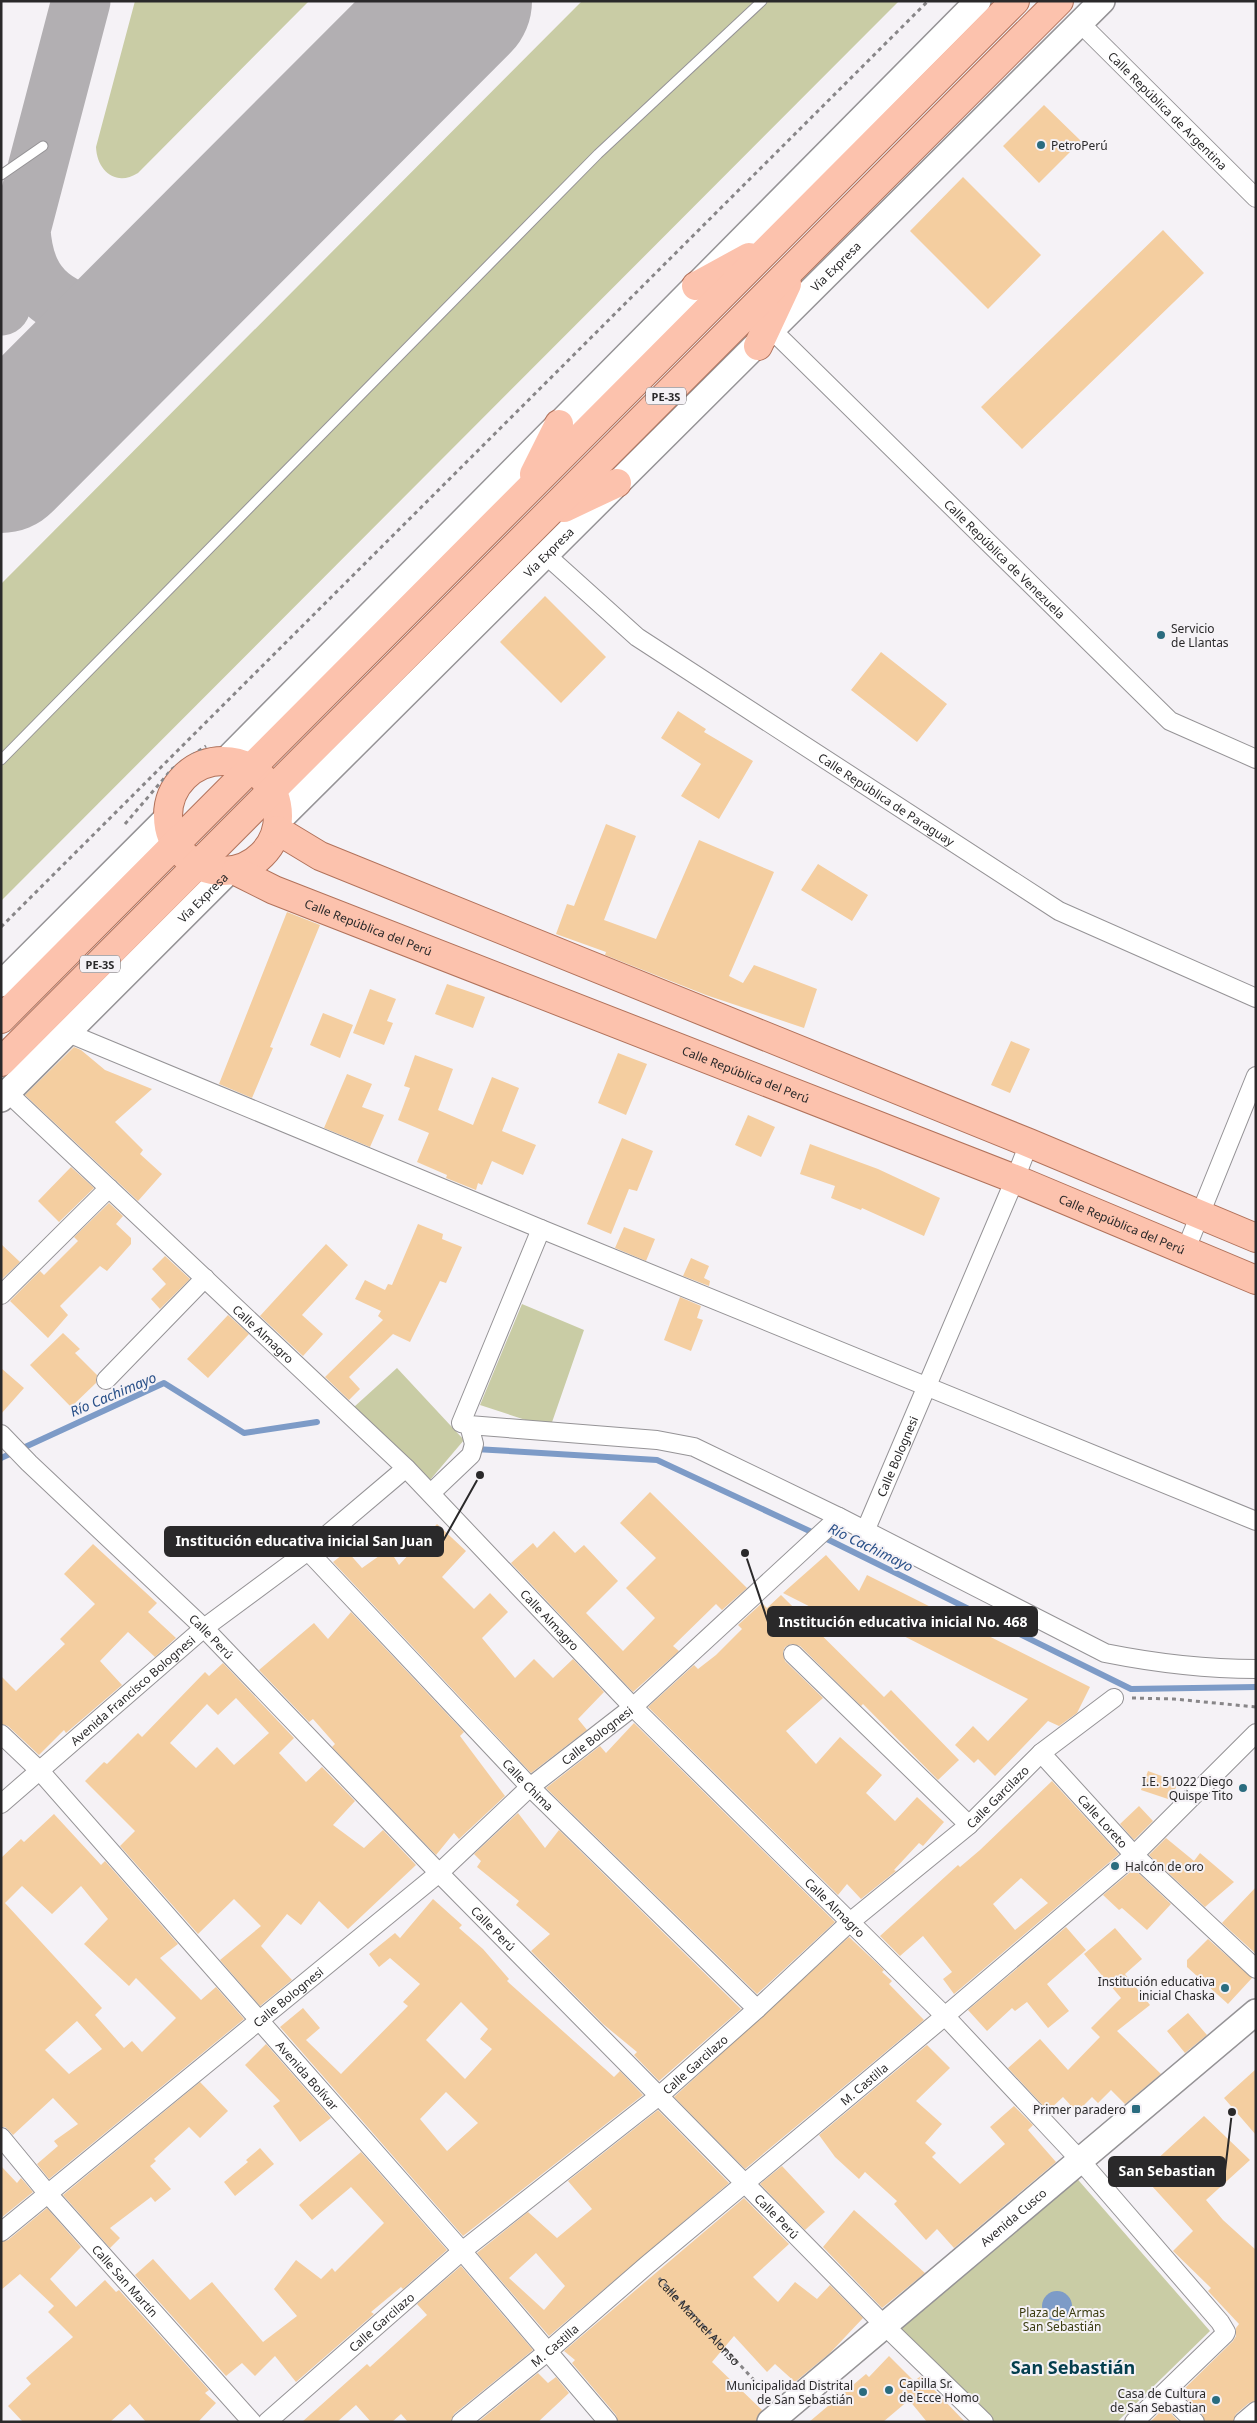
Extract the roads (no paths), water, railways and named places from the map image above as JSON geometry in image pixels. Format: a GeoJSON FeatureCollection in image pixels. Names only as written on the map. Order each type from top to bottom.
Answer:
{"type":"FeatureCollection","features":[{"type":"Feature","properties":{"kind":"main road"},"geometry":{"type":"LineString","coordinates":[[225,760],[978,1]]}},
{"type":"Feature","properties":{"kind":"main road","name":"PE-3S"},"geometry":{"type":"LineString","coordinates":[[1,1019],[1015,1]]}},
{"type":"Feature","properties":{"kind":"main road","name":"Vía Expresa"},"geometry":{"type":"LineString","coordinates":[[1,1062],[1059,1]]}},
{"type":"Feature","properties":{"kind":"main road","name":"Vía Expresa"},"geometry":{"type":"LineString","coordinates":[[4,1096],[232,871],[250,865],[262,856],[272,844],[278,825],[1102,1]]}},
{"type":"Feature","properties":{"kind":"main road"},"geometry":{"type":"LineString","coordinates":[[696,286],[774,244]]}},
{"type":"Feature","properties":{"kind":"main road"},"geometry":{"type":"LineString","coordinates":[[765,338],[796,266]]}},
{"type":"Feature","properties":{"kind":"main road"},"geometry":{"type":"LineString","coordinates":[[523,496],[559,424]]}},
{"type":"Feature","properties":{"kind":"main road"},"geometry":{"type":"LineString","coordinates":[[547,516],[617,484]]}},
{"type":"Feature","properties":{"kind":"main road"},"geometry":{"type":"LineString","coordinates":[[198,866],[185,858],[175,845],[169,832],[167,818],[170,800],[178,784],[191,771],[207,763],[225,760],[239,763],[252,768],[264,778],[273,791],[278,805],[278,825],[320,856],[1029,1143],[1256,1238]]}},
{"type":"Feature","properties":{"kind":"main road"},"geometry":{"type":"LineString","coordinates":[[1,984],[167,818]]}},
{"type":"Feature","properties":{"kind":"main road","name":"Calle República del Perú"},"geometry":{"type":"LineString","coordinates":[[198,866],[213,871],[232,871],[274,890],[1016,1179],[1256,1280]]}},
{"type":"Feature","properties":{"kind":"main road","name":"Avenida Cusco"},"geometry":{"type":"LineString","coordinates":[[782,2418],[884,2325],[1256,2012]]}},
{"type":"Feature","properties":{"kind":"street","name":"Calle República de Argentina"},"geometry":{"type":"LineString","coordinates":[[1080,23],[1256,198]]}},
{"type":"Feature","properties":{"kind":"street","name":"Calle República de Venezuela"},"geometry":{"type":"LineString","coordinates":[[765,338],[1170,721],[1256,759]]}},
{"type":"Feature","properties":{"kind":"street","name":"Calle República de Paraguay"},"geometry":{"type":"LineString","coordinates":[[546,555],[637,636],[1059,911],[1256,998]]}},
{"type":"Feature","properties":{"kind":"street"},"geometry":{"type":"LineString","coordinates":[[68,1033],[1256,1522]]}},
{"type":"Feature","properties":{"kind":"street"},"geometry":{"type":"LineString","coordinates":[[1186,1249],[1256,1076]]}},
{"type":"Feature","properties":{"kind":"street","name":"Calle Almagro"},"geometry":{"type":"LineString","coordinates":[[4,1096],[109,1188],[406,1468],[633,1707],[946,2016],[1080,2160],[1222,2324],[1226,2332],[1165,2393]]}},
{"type":"Feature","properties":{"kind":"street","name":"Calle Bolognesi"},"geometry":{"type":"LineString","coordinates":[[866,1529],[1016,1179],[1029,1143]]}},
{"type":"Feature","properties":{"kind":"street"},"geometry":{"type":"LineString","coordinates":[[1,1295],[109,1188]]}},
{"type":"Feature","properties":{"kind":"street"},"geometry":{"type":"LineString","coordinates":[[541,1229],[461,1423],[657,1440],[694,1447],[835,1522],[866,1529],[1105,1653],[1140,1660],[1224,1669],[1256,1669]]}},
{"type":"Feature","properties":{"kind":"street"},"geometry":{"type":"LineString","coordinates":[[106,1380],[204,1278]]}},
{"type":"Feature","properties":{"kind":"street"},"geometry":{"type":"LineString","coordinates":[[431,1493],[473,1450],[469,1425]]}},
{"type":"Feature","properties":{"kind":"street","name":"Calle Perú"},"geometry":{"type":"LineString","coordinates":[[4,1437],[28,1463],[204,1628],[439,1873],[884,2325],[984,2422]]}},
{"type":"Feature","properties":{"kind":"street","name":"Avenida Francisco Bolognesi"},"geometry":{"type":"LineString","coordinates":[[1,1804],[204,1628],[308,1551],[406,1468]]}},
{"type":"Feature","properties":{"kind":"street","name":"Calle Bolognesi"},"geometry":{"type":"LineString","coordinates":[[1,2232],[439,1873],[530,1787],[633,1707],[835,1522]]}},
{"type":"Feature","properties":{"kind":"street","name":"Calle Chima"},"geometry":{"type":"LineString","coordinates":[[308,1551],[530,1787],[757,2009]]}},
{"type":"Feature","properties":{"kind":"street"},"geometry":{"type":"LineString","coordinates":[[793,1654],[969,1825]]}},
{"type":"Feature","properties":{"kind":"street","name":"Calle Garcilazo"},"geometry":{"type":"LineString","coordinates":[[267,2422],[462,2251],[659,2096],[757,2009],[850,1922],[969,1825],[1041,1753],[1114,1698]]}},
{"type":"Feature","properties":{"kind":"street","name":"M. Castilla"},"geometry":{"type":"LineString","coordinates":[[461,2422],[547,2352],[647,2265],[946,2016],[1134,1854],[1256,1733]]}},
{"type":"Feature","properties":{"kind":"street","name":"Avenida Bolívar"},"geometry":{"type":"LineString","coordinates":[[1,1734],[40,1771],[258,2022],[462,2251],[608,2422]]}},
{"type":"Feature","properties":{"kind":"street","name":"Calle Loreto"},"geometry":{"type":"LineString","coordinates":[[1041,1753],[1134,1854],[1256,1969]]}},
{"type":"Feature","properties":{"kind":"street","name":"Calle San Martín"},"geometry":{"type":"LineString","coordinates":[[1,2137],[48,2194],[252,2422]]}},
{"type":"Feature","properties":{"kind":"street"},"geometry":{"type":"LineString","coordinates":[[1134,2422],[1165,2393],[1195,2422]]}},
{"type":"Feature","properties":{"kind":"street"},"geometry":{"type":"LineString","coordinates":[[1243,2422],[1256,2411]]}},
{"type":"Feature","properties":{"kind":"lane"},"geometry":{"type":"LineString","coordinates":[[1,760],[598,154],[762,1]]}},
{"type":"Feature","properties":{"kind":"lane"},"geometry":{"type":"LineString","coordinates":[[1,175],[43,146]]}},
{"type":"Feature","properties":{"kind":"water"},"geometry":{"type":"Polygon","coordinates":[[[1057,2291],[1068,2295],[1072,2306],[1068,2317],[1057,2321],[1046,2317],[1042,2306],[1046,2295],[1057,2291]]]}},
{"type":"Feature","properties":{"kind":"waterway","name":"Río Cachimayo"},"geometry":{"type":"LineString","coordinates":[[1,1458],[164,1383],[244,1433],[317,1422]]}},
{"type":"Feature","properties":{"kind":"waterway","name":"Río Cachimayo"},"geometry":{"type":"LineString","coordinates":[[475,1449],[657,1460],[831,1541],[1131,1689],[1256,1687]]}},
{"type":"Feature","properties":{"kind":"place","name":"PetroPerú"},"geometry":{"type":"Point","coordinates":[1041,145]}},
{"type":"Feature","properties":{"kind":"place","name":"Servicio de Llantas"},"geometry":{"type":"Point","coordinates":[1161,635]}},
{"type":"Feature","properties":{"kind":"place","name":"Institución educativa inicial San Juan"},"geometry":{"type":"Point","coordinates":[480,1475]}},
{"type":"Feature","properties":{"kind":"place","name":"Institución educativa inicial No. 468"},"geometry":{"type":"Point","coordinates":[745,1553]}},
{"type":"Feature","properties":{"kind":"place","name":"I.E. 51022 Diego Quispe Tito"},"geometry":{"type":"Point","coordinates":[1243,1788]}},
{"type":"Feature","properties":{"kind":"place","name":"Halcón de oro"},"geometry":{"type":"Point","coordinates":[1115,1866]}},
{"type":"Feature","properties":{"kind":"place","name":"Institución educativa inicial Chaska"},"geometry":{"type":"Point","coordinates":[1225,1988]}},
{"type":"Feature","properties":{"kind":"place","name":"Primer paradero"},"geometry":{"type":"Point","coordinates":[1136,2109]}},
{"type":"Feature","properties":{"kind":"place","name":"San Sebastian"},"geometry":{"type":"Point","coordinates":[1232,2112]}},
{"type":"Feature","properties":{"kind":"place","name":"Capilla Sr. de Ecce Homo"},"geometry":{"type":"Point","coordinates":[889,2390]}},
{"type":"Feature","properties":{"kind":"place","name":"Municipalidad Distrital de San Sebastián"},"geometry":{"type":"Point","coordinates":[863,2392]}},
{"type":"Feature","properties":{"kind":"place","name":"Casa de Cultura de San Sebastian"},"geometry":{"type":"Point","coordinates":[1216,2400]}},
{"type":"Feature","properties":{"kind":"district","name":"San Sebastián"},"geometry":{"type":"Point","coordinates":[1073,2367]}},
{"type":"Feature","properties":{"kind":"park label","name":"Plaza de Armas San Sebastián"},"geometry":{"type":"Point","coordinates":[1062,2319]}}]}
